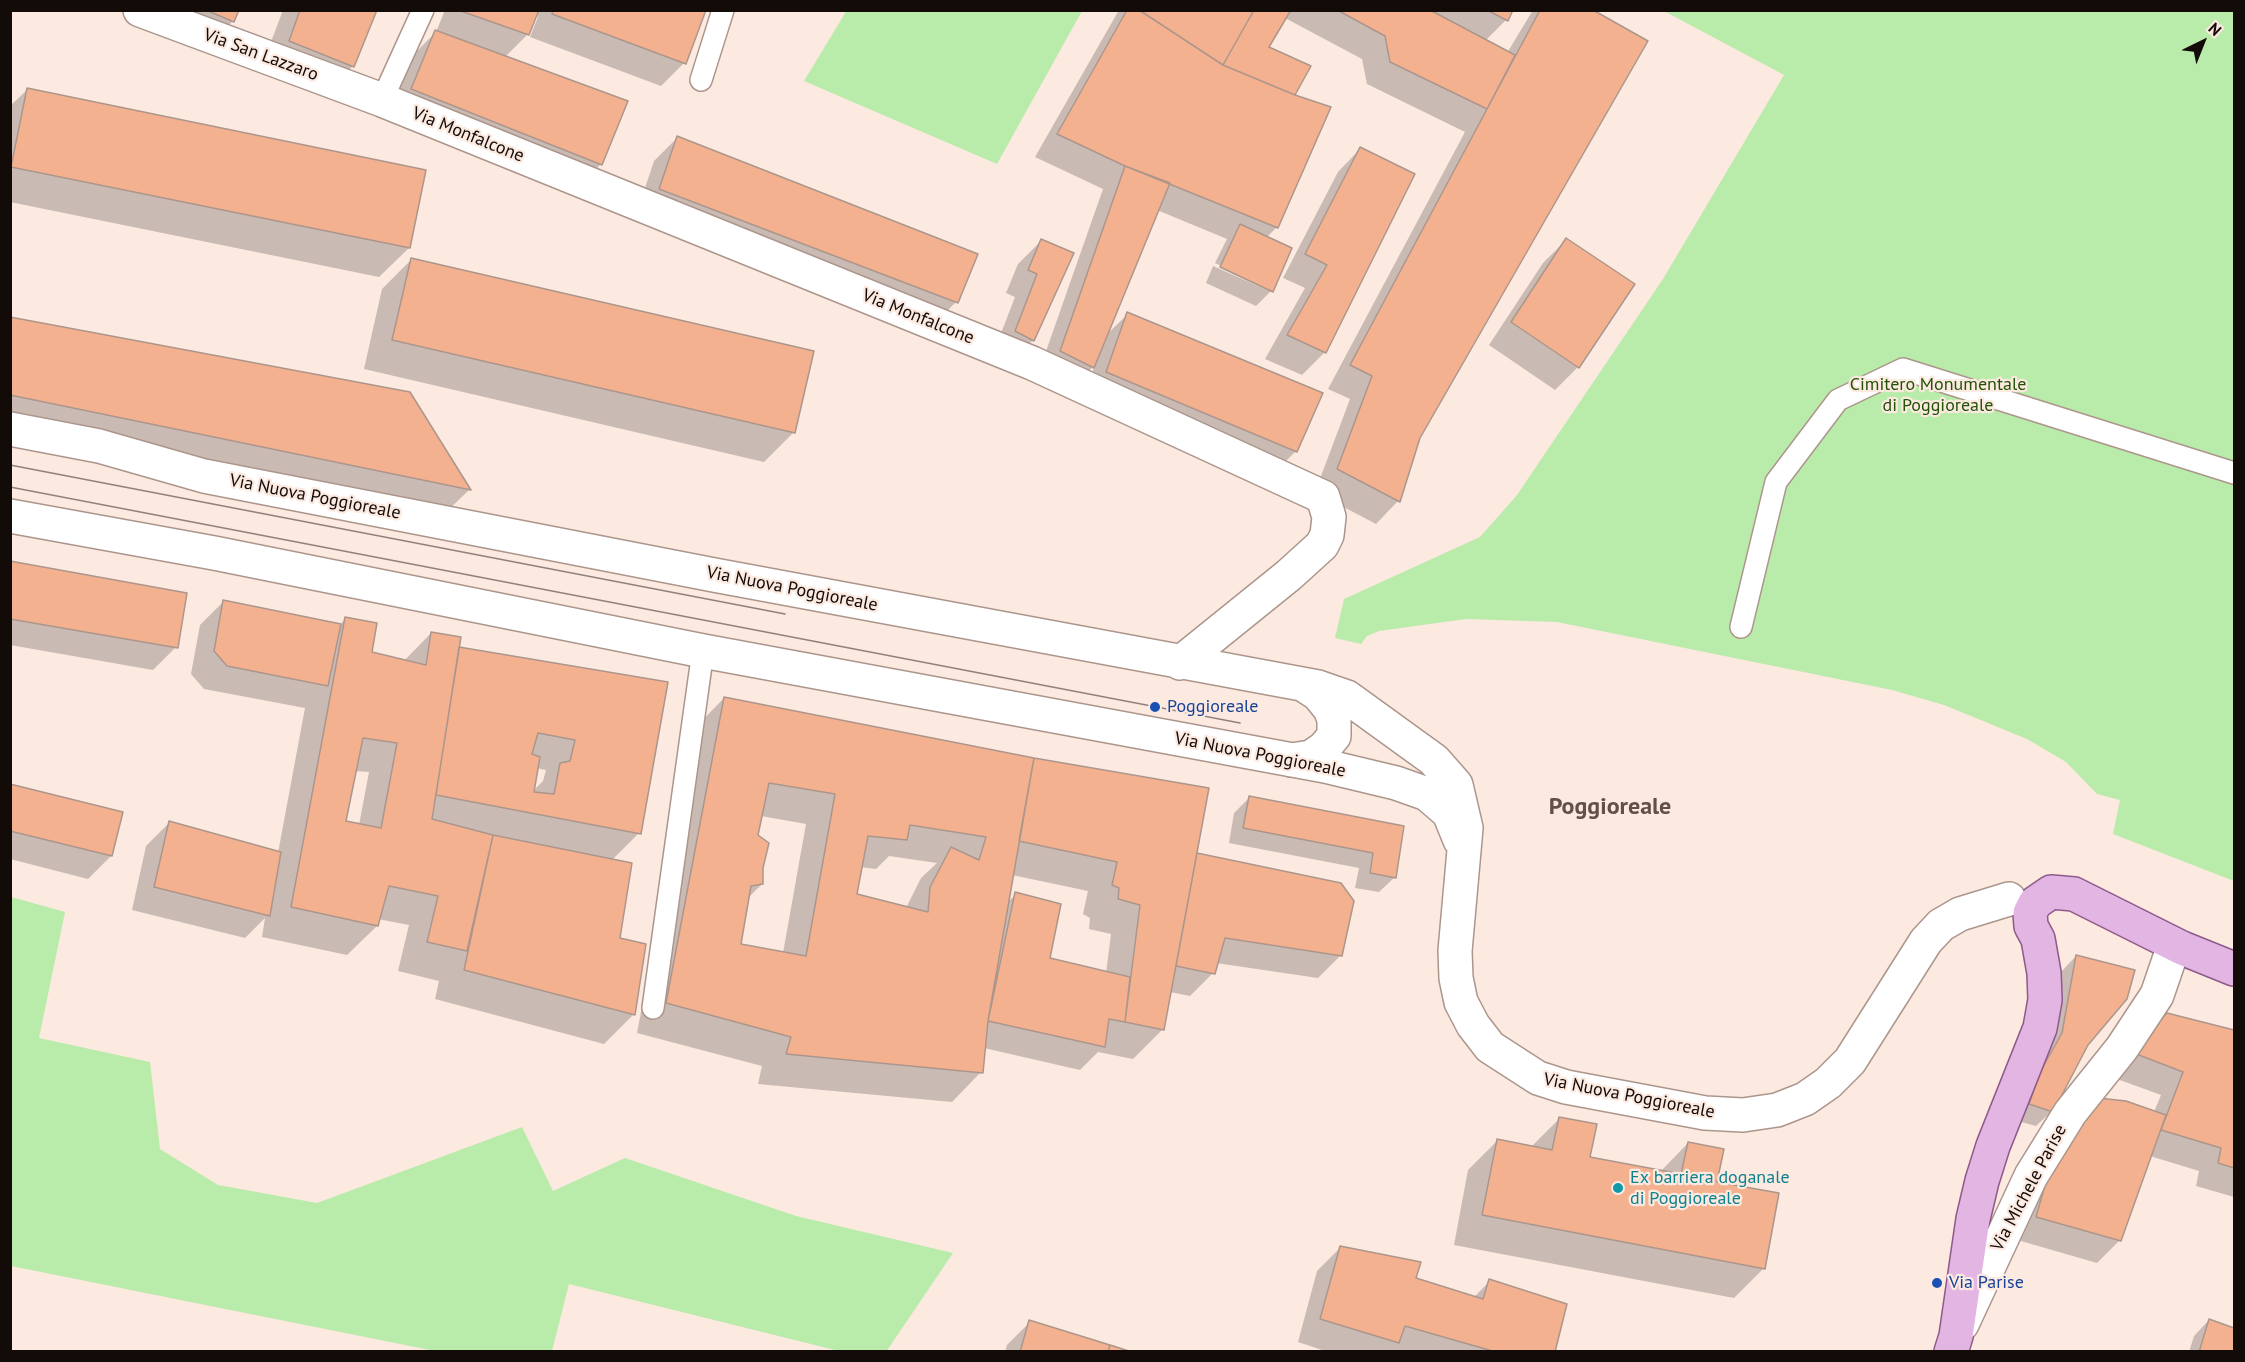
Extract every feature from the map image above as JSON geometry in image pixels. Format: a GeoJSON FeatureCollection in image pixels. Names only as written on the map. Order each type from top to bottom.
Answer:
{"type":"FeatureCollection","features":[{"type":"Feature","properties":{"kind":"main road","name":"Via Michele Parise"},"geometry":{"type":"LineString","coordinates":[[1954,1344],[1973,1219],[1982,1181],[1993,1146],[2040,1028],[2045,1000],[2044,973],[2038,939],[2031,926],[2030,913],[2035,903],[2042,896],[2061,892],[2074,894],[2182,948],[2235,969]]}},
{"type":"Feature","properties":{"kind":"street","name":"Via San Lazzaro"},"geometry":{"type":"LineString","coordinates":[[140,10],[382,100]]}},
{"type":"Feature","properties":{"kind":"street","name":"Via Monfalcone"},"geometry":{"type":"LineString","coordinates":[[382,100],[1032,363],[1323,497],[1329,517],[1327,535],[1322,545],[1289,575],[1180,663]]}},
{"type":"Feature","properties":{"kind":"street","name":"Via Nuova Poggioreale"},"geometry":{"type":"LineString","coordinates":[[10,429],[99,446],[204,476],[1333,692],[1359,705],[1446,771],[1456,785],[1464,813],[1466,835],[1455,951],[1456,978],[1461,1002],[1473,1025],[1490,1047],[1512,1064],[1538,1078],[1566,1087],[1705,1113],[1743,1115],[1777,1110],[1805,1099],[1828,1083],[1850,1061],[1926,941],[1941,925],[1960,914],[2009,899]]}},
{"type":"Feature","properties":{"kind":"street","name":"Via Nuova Poggioreale"},"geometry":{"type":"LineString","coordinates":[[10,516],[237,558],[703,651],[1291,760],[1396,783],[1427,794],[1449,813],[1461,846],[1462,874]]}},
{"type":"Feature","properties":{"kind":"street"},"geometry":{"type":"LineString","coordinates":[[1291,760],[1311,757],[1324,748],[1334,736],[1334,719],[1330,709],[1318,694],[1303,685]]}},
{"type":"Feature","properties":{"kind":"street","name":"Via Michele Parise"},"geometry":{"type":"LineString","coordinates":[[1954,1344],[2031,1176],[2070,1113],[2122,1048],[2157,995],[2170,957]]}},
{"type":"Feature","properties":{"kind":"lane"},"geometry":{"type":"LineString","coordinates":[[382,100],[423,10]]}},
{"type":"Feature","properties":{"kind":"lane"},"geometry":{"type":"LineString","coordinates":[[701,80],[723,10]]}},
{"type":"Feature","properties":{"kind":"lane"},"geometry":{"type":"LineString","coordinates":[[1741,627],[1776,482],[1838,400],[1903,369],[2235,473]]}},
{"type":"Feature","properties":{"kind":"lane"},"geometry":{"type":"LineString","coordinates":[[653,1008],[703,651]]}},
{"type":"Feature","properties":{"kind":"green space"},"geometry":{"type":"Polygon","coordinates":[[[847,10],[1082,11],[997,164],[804,81],[847,10]]]}},
{"type":"Feature","properties":{"kind":"green space","name":"Cimitero Monumentale di Poggioreale"},"geometry":{"type":"Polygon","coordinates":[[[1664,11],[2234,11],[2234,881],[2113,834],[2120,800],[2097,794],[2066,762],[2027,739],[1944,705],[1892,690],[1557,622],[1466,619],[1379,631],[1367,636],[1361,644],[1335,638],[1344,599],[1480,537],[1517,495],[1663,279],[1784,75],[1664,11]]]}},
{"type":"Feature","properties":{"kind":"green space"},"geometry":{"type":"Polygon","coordinates":[[[11,897],[65,912],[39,1038],[150,1062],[160,1149],[218,1185],[317,1203],[522,1127],[553,1191],[625,1158],[796,1216],[953,1253],[886,1352],[839,1351],[569,1284],[552,1351],[435,1351],[11,1266],[11,897]]]}},
{"type":"Feature","properties":{"kind":"building"},"geometry":{"type":"Polygon","coordinates":[[[206,10],[239,10],[234,22],[206,10]]]}},
{"type":"Feature","properties":{"kind":"building"},"geometry":{"type":"Polygon","coordinates":[[[300,10],[377,10],[354,67],[289,41],[300,10]]]}},
{"type":"Feature","properties":{"kind":"building"},"geometry":{"type":"Polygon","coordinates":[[[458,10],[539,10],[529,35],[458,10]]]}},
{"type":"Feature","properties":{"kind":"building"},"geometry":{"type":"Polygon","coordinates":[[[553,10],[706,10],[686,64],[552,14],[553,10]]]}},
{"type":"Feature","properties":{"kind":"building"},"geometry":{"type":"Polygon","coordinates":[[[1127,10],[1139,10],[1223,65],[1295,95],[1331,107],[1278,228],[1125,166],[1057,134],[1127,10]]]}},
{"type":"Feature","properties":{"kind":"building"},"geometry":{"type":"Polygon","coordinates":[[[1139,10],[1254,10],[1223,65],[1139,10]]]}},
{"type":"Feature","properties":{"kind":"building"},"geometry":{"type":"Polygon","coordinates":[[[1254,10],[1291,10],[1269,47],[1311,66],[1295,95],[1223,65],[1254,10]]]}},
{"type":"Feature","properties":{"kind":"building"},"geometry":{"type":"Polygon","coordinates":[[[1337,10],[1430,10],[1515,55],[1487,109],[1390,62],[1385,36],[1337,10]]]}},
{"type":"Feature","properties":{"kind":"building"},"geometry":{"type":"Polygon","coordinates":[[[1487,10],[1513,10],[1508,21],[1487,10]]]}},
{"type":"Feature","properties":{"kind":"building"},"geometry":{"type":"Polygon","coordinates":[[[1540,10],[1593,10],[1648,41],[1420,438],[1400,502],[1337,469],[1372,376],[1350,365],[1540,10]]]}},
{"type":"Feature","properties":{"kind":"building"},"geometry":{"type":"Polygon","coordinates":[[[435,30],[628,101],[602,165],[411,89],[435,30]]]}},
{"type":"Feature","properties":{"kind":"building"},"geometry":{"type":"Polygon","coordinates":[[[27,88],[426,170],[410,248],[11,167],[27,88]]]}},
{"type":"Feature","properties":{"kind":"building"},"geometry":{"type":"Polygon","coordinates":[[[677,136],[978,254],[958,303],[659,189],[677,136]]]}},
{"type":"Feature","properties":{"kind":"building"},"geometry":{"type":"Polygon","coordinates":[[[1360,147],[1415,174],[1326,353],[1287,335],[1327,265],[1305,254],[1360,147]]]}},
{"type":"Feature","properties":{"kind":"building"},"geometry":{"type":"Polygon","coordinates":[[[1125,166],[1170,183],[1094,368],[1060,351],[1125,166]]]}},
{"type":"Feature","properties":{"kind":"building"},"geometry":{"type":"Polygon","coordinates":[[[1240,224],[1292,248],[1273,292],[1220,267],[1240,224]]]}},
{"type":"Feature","properties":{"kind":"building"},"geometry":{"type":"Polygon","coordinates":[[[1566,238],[1635,284],[1579,368],[1511,322],[1566,238]]]}},
{"type":"Feature","properties":{"kind":"building"},"geometry":{"type":"Polygon","coordinates":[[[1041,239],[1074,253],[1034,341],[1015,331],[1037,274],[1028,270],[1041,239]]]}},
{"type":"Feature","properties":{"kind":"building"},"geometry":{"type":"Polygon","coordinates":[[[411,258],[814,351],[795,433],[392,340],[411,258]]]}},
{"type":"Feature","properties":{"kind":"building"},"geometry":{"type":"Polygon","coordinates":[[[1127,312],[1323,393],[1297,452],[1106,372],[1127,312]]]}},
{"type":"Feature","properties":{"kind":"building"},"geometry":{"type":"Polygon","coordinates":[[[10,317],[410,392],[471,490],[10,395],[10,317]]]}},
{"type":"Feature","properties":{"kind":"building"},"geometry":{"type":"Polygon","coordinates":[[[10,561],[187,593],[178,648],[10,619],[10,561]]]}},
{"type":"Feature","properties":{"kind":"building"},"geometry":{"type":"Polygon","coordinates":[[[223,600],[341,624],[328,686],[227,666],[214,651],[223,600]]]}},
{"type":"Feature","properties":{"kind":"building"},"geometry":{"type":"Polygon","coordinates":[[[345,617],[377,623],[372,652],[426,665],[431,632],[461,637],[432,819],[493,835],[467,951],[427,942],[438,896],[389,886],[378,926],[291,907],[345,617]],[[363,738],[346,821],[381,828],[397,743],[363,738]]]}},
{"type":"Feature","properties":{"kind":"building"},"geometry":{"type":"Polygon","coordinates":[[[459,647],[668,682],[641,834],[436,795],[459,647]],[[538,733],[532,754],[540,757],[534,792],[554,794],[560,763],[570,761],[575,740],[538,733]]]}},
{"type":"Feature","properties":{"kind":"building"},"geometry":{"type":"Polygon","coordinates":[[[724,697],[1034,758],[988,1021],[983,1073],[786,1054],[791,1037],[666,1003],[724,697]],[[769,783],[758,835],[769,843],[763,868],[763,884],[751,886],[741,944],[806,956],[835,794],[769,783]],[[910,825],[907,840],[868,836],[857,894],[928,912],[930,887],[951,847],[979,860],[986,837],[910,825]]]}},
{"type":"Feature","properties":{"kind":"building"},"geometry":{"type":"Polygon","coordinates":[[[1034,758],[1209,788],[1164,1030],[1125,1022],[1140,905],[1118,899],[1119,888],[1112,885],[1117,862],[1019,841],[1034,758]]]}},
{"type":"Feature","properties":{"kind":"building"},"geometry":{"type":"Polygon","coordinates":[[[10,784],[123,812],[112,856],[10,831],[10,784]]]}},
{"type":"Feature","properties":{"kind":"building"},"geometry":{"type":"Polygon","coordinates":[[[1249,796],[1404,826],[1396,878],[1370,873],[1373,853],[1243,828],[1249,796]]]}},
{"type":"Feature","properties":{"kind":"building"},"geometry":{"type":"Polygon","coordinates":[[[169,821],[281,852],[270,916],[154,887],[169,821]]]}},
{"type":"Feature","properties":{"kind":"building"},"geometry":{"type":"Polygon","coordinates":[[[493,835],[632,863],[620,938],[646,944],[635,1015],[464,970],[493,835]]]}},
{"type":"Feature","properties":{"kind":"building"},"geometry":{"type":"Polygon","coordinates":[[[1197,853],[1341,883],[1354,901],[1342,956],[1225,938],[1215,974],[1176,966],[1197,853]]]}},
{"type":"Feature","properties":{"kind":"building"},"geometry":{"type":"Polygon","coordinates":[[[1015,892],[1061,904],[1050,958],[1130,977],[1125,1022],[1109,1019],[1105,1047],[988,1021],[1015,892]]]}},
{"type":"Feature","properties":{"kind":"building"},"geometry":{"type":"Polygon","coordinates":[[[2076,955],[2135,970],[2127,999],[2088,1045],[2053,1112],[2029,1104],[2040,1072],[2062,1033],[2076,955]]]}},
{"type":"Feature","properties":{"kind":"building"},"geometry":{"type":"Polygon","coordinates":[[[2167,1013],[2234,1030],[2234,1168],[2218,1163],[2221,1148],[2161,1130],[2183,1072],[2131,1052],[2167,1013]]]}},
{"type":"Feature","properties":{"kind":"building"},"geometry":{"type":"Polygon","coordinates":[[[2098,1098],[2126,1101],[2166,1115],[2121,1241],[2036,1217],[2049,1171],[2098,1098]]]}},
{"type":"Feature","properties":{"kind":"building","name":"Ex barriera doganale di Poggioreale"},"geometry":{"type":"Polygon","coordinates":[[[1559,1117],[1597,1124],[1590,1157],[1681,1174],[1688,1142],[1724,1149],[1717,1182],[1779,1193],[1765,1269],[1482,1215],[1497,1139],[1552,1150],[1559,1117]]]}},
{"type":"Feature","properties":{"kind":"building"},"geometry":{"type":"Polygon","coordinates":[[[1340,1246],[1421,1262],[1416,1278],[1483,1299],[1489,1279],[1567,1304],[1555,1352],[1496,1352],[1405,1326],[1399,1343],[1320,1319],[1340,1246]]]}},
{"type":"Feature","properties":{"kind":"building"},"geometry":{"type":"Polygon","coordinates":[[[2209,1319],[2234,1328],[2234,1352],[2199,1352],[2209,1319]]]}},
{"type":"Feature","properties":{"kind":"building"},"geometry":{"type":"Polygon","coordinates":[[[1029,1320],[1110,1345],[1108,1352],[1020,1352],[1029,1320]]]}},
{"type":"Feature","properties":{"kind":"building"},"geometry":{"type":"Polygon","coordinates":[[[1110,1345],[1132,1352],[1108,1352],[1110,1345]]]}},
{"type":"Feature","properties":{"kind":"tram line"},"geometry":{"type":"LineString","coordinates":[[10,465],[785,614]]}},
{"type":"Feature","properties":{"kind":"tram line"},"geometry":{"type":"LineString","coordinates":[[10,487],[1240,723]]}},
{"type":"Feature","properties":{"kind":"place","name":"Poggioreale"},"geometry":{"type":"Point","coordinates":[1155,707]}},
{"type":"Feature","properties":{"kind":"place","name":"Ex barriera doganale di Poggioreale"},"geometry":{"type":"Point","coordinates":[1618,1188]}},
{"type":"Feature","properties":{"kind":"place","name":"Via Parise"},"geometry":{"type":"Point","coordinates":[1937,1283]}},
{"type":"Feature","properties":{"kind":"district","name":"Poggioreale"},"geometry":{"type":"Point","coordinates":[1610,807]}}]}
